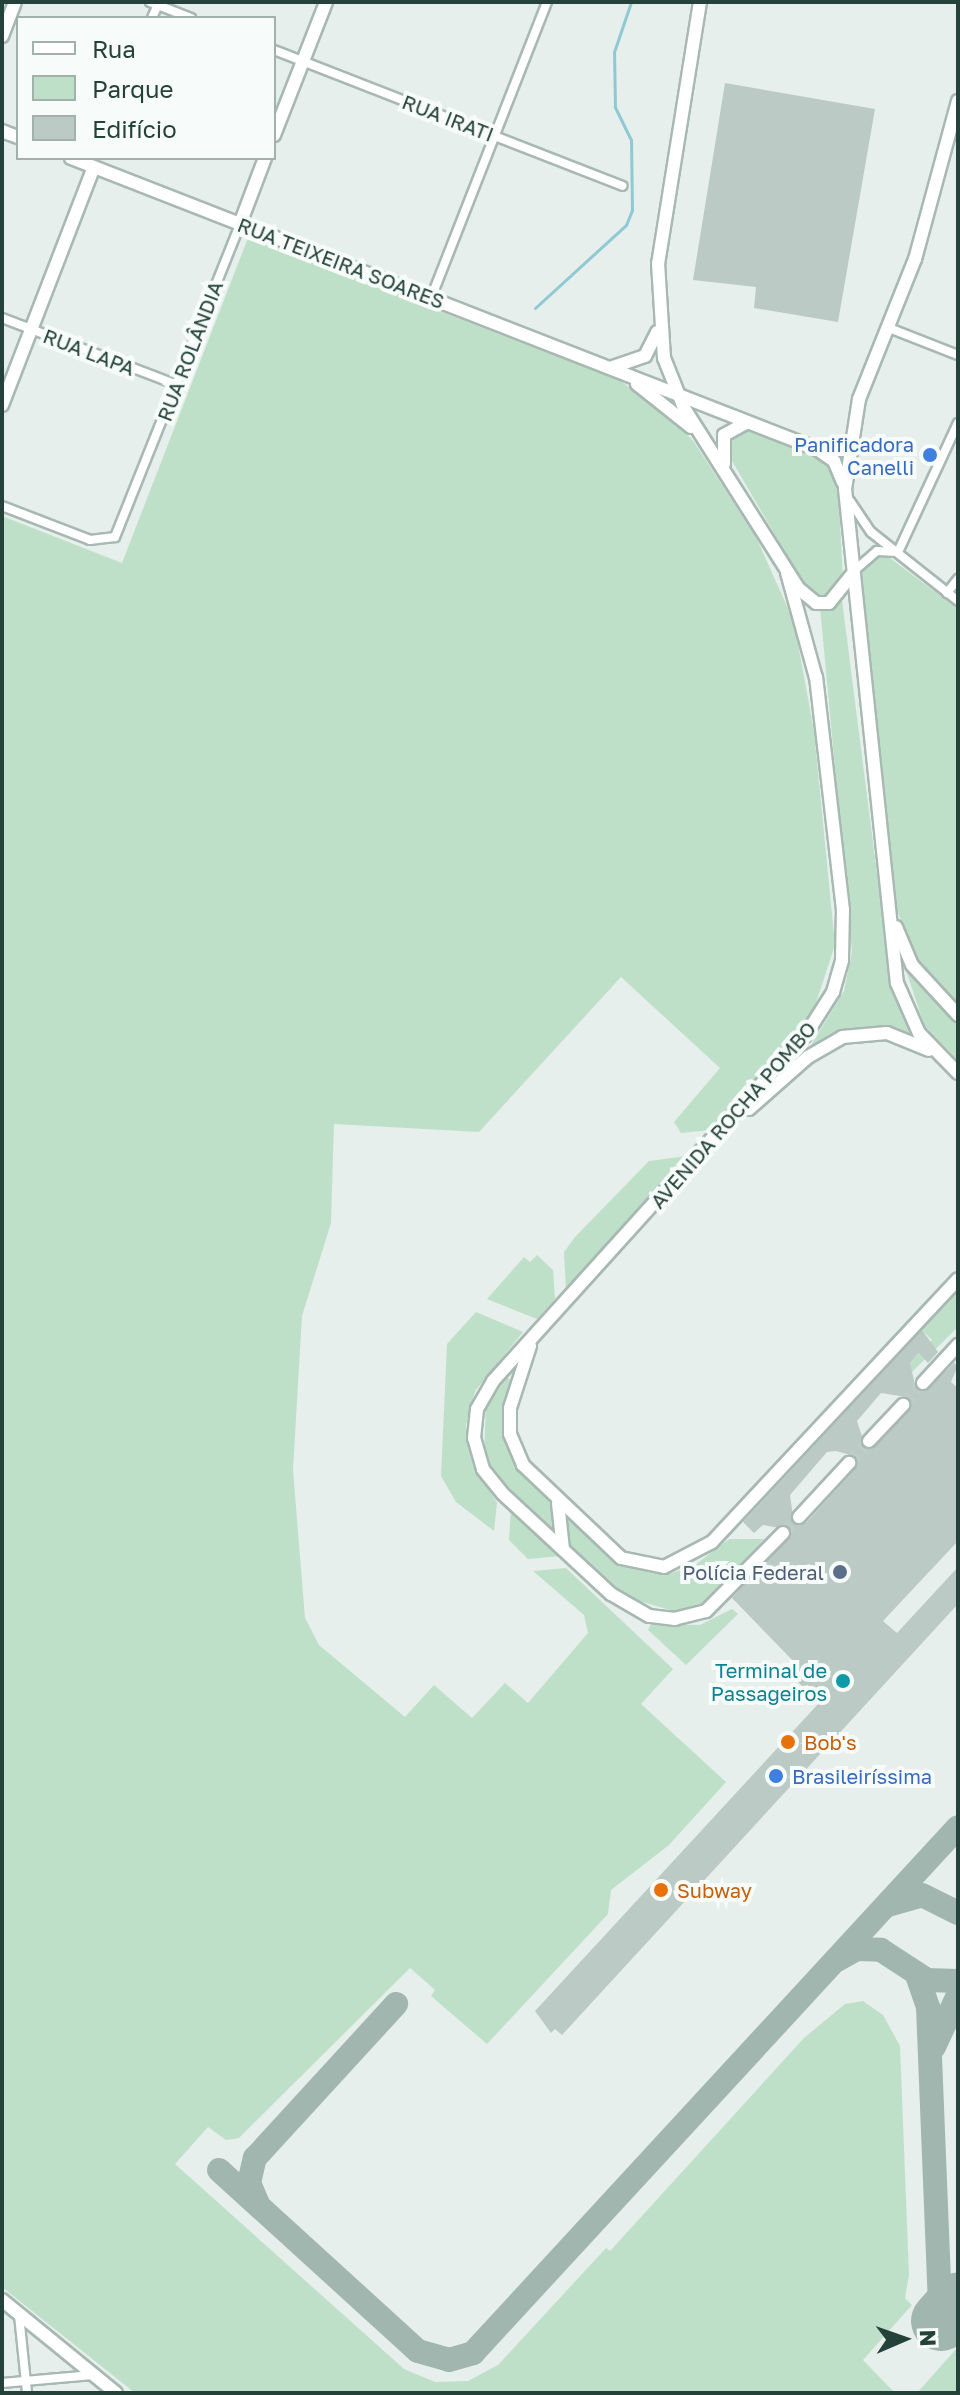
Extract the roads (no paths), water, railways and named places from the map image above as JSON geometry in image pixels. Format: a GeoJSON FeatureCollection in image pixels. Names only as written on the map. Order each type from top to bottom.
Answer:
{"type":"FeatureCollection","features":[{"type":"Feature","properties":{"kind":"main road"},"geometry":{"type":"LineString","coordinates":[[2,36],[15,2]]}},
{"type":"Feature","properties":{"kind":"main road"},"geometry":{"type":"LineString","coordinates":[[276,130],[326,2]]}},
{"type":"Feature","properties":{"kind":"main road"},"geometry":{"type":"LineString","coordinates":[[700,2],[658,263],[658,329],[677,394],[704,440],[725,467],[787,573],[807,597],[823,604],[839,597],[851,576]]}},
{"type":"Feature","properties":{"kind":"main road"},"geometry":{"type":"LineString","coordinates":[[957,1072],[939,1056],[902,1002],[851,576],[845,489],[859,399],[915,259],[954,130],[958,101]]}},
{"type":"Feature","properties":{"kind":"main road","name":"RUA ROLÂNDIA"},"geometry":{"type":"LineString","coordinates":[[240,224],[264,160]]}},
{"type":"Feature","properties":{"kind":"main road"},"geometry":{"type":"LineString","coordinates":[[2,405],[96,162]]}},
{"type":"Feature","properties":{"kind":"main road","name":"RUA TEIXEIRA SOARES"},"geometry":{"type":"LineString","coordinates":[[96,162],[240,224],[829,455],[845,489]]}},
{"type":"Feature","properties":{"kind":"main road"},"geometry":{"type":"LineString","coordinates":[[610,368],[645,356],[658,329]]}},
{"type":"Feature","properties":{"kind":"main road","name":"RUA TEIXEIRA SOARES"},"geometry":{"type":"LineString","coordinates":[[610,368],[663,402],[704,440]]}},
{"type":"Feature","properties":{"kind":"main road"},"geometry":{"type":"LineString","coordinates":[[725,467],[724,435],[748,421]]}},
{"type":"Feature","properties":{"kind":"main road","name":"AVENIDA ROCHA POMBO"},"geometry":{"type":"LineString","coordinates":[[783,1533],[721,1601],[675,1619],[631,1608],[491,1481],[474,1438],[483,1395],[709,1145],[818,1019],[842,960],[843,910],[816,678],[787,573]]}},
{"type":"Feature","properties":{"kind":"main road"},"geometry":{"type":"LineString","coordinates":[[889,897],[912,965],[958,1015]]}},
{"type":"Feature","properties":{"kind":"main road"},"geometry":{"type":"LineString","coordinates":[[709,1145],[831,1041],[887,1033],[939,1056]]}},
{"type":"Feature","properties":{"kind":"main road","name":"AVENIDA ROCHA POMBO"},"geometry":{"type":"LineString","coordinates":[[534,1336],[512,1396],[510,1434],[523,1465],[558,1503],[632,1564],[664,1567],[689,1559],[725,1530],[958,1279]]}},
{"type":"Feature","properties":{"kind":"main road"},"geometry":{"type":"LineString","coordinates":[[923,1383],[958,1345]]}},
{"type":"Feature","properties":{"kind":"main road"},"geometry":{"type":"LineString","coordinates":[[869,1441],[903,1405]]}},
{"type":"Feature","properties":{"kind":"main road"},"geometry":{"type":"LineString","coordinates":[[799,1517],[849,1463]]}},
{"type":"Feature","properties":{"kind":"main road"},"geometry":{"type":"LineString","coordinates":[[558,1503],[563,1549]]}},
{"type":"Feature","properties":{"kind":"main road"},"geometry":{"type":"LineString","coordinates":[[2,2300],[116,2393]]}},
{"type":"Feature","properties":{"kind":"street"},"geometry":{"type":"LineString","coordinates":[[431,298],[547,2]]}},
{"type":"Feature","properties":{"kind":"street"},"geometry":{"type":"LineString","coordinates":[[155,3],[186,16]]}},
{"type":"Feature","properties":{"kind":"street","name":"RUA IRATI"},"geometry":{"type":"LineString","coordinates":[[276,51],[622,186]]}},
{"type":"Feature","properties":{"kind":"street","name":"RUA ROLÂNDIA"},"geometry":{"type":"LineString","coordinates":[[2,506],[90,540],[109,541],[123,524],[240,224]]}},
{"type":"Feature","properties":{"kind":"street","name":"RUA LAPA"},"geometry":{"type":"LineString","coordinates":[[2,318],[177,385]]}},
{"type":"Feature","properties":{"kind":"street"},"geometry":{"type":"LineString","coordinates":[[889,328],[958,355]]}},
{"type":"Feature","properties":{"kind":"street"},"geometry":{"type":"LineString","coordinates":[[851,576],[866,556],[898,552],[958,423]]}},
{"type":"Feature","properties":{"kind":"street","name":"RUA TEIXEIRA SOARES"},"geometry":{"type":"LineString","coordinates":[[845,489],[864,524],[958,601]]}},
{"type":"Feature","properties":{"kind":"street"},"geometry":{"type":"LineString","coordinates":[[947,593],[958,579]]}},
{"type":"Feature","properties":{"kind":"street"},"geometry":{"type":"LineString","coordinates":[[19,2314],[27,2393]]}},
{"type":"Feature","properties":{"kind":"street"},"geometry":{"type":"LineString","coordinates":[[2,2383],[93,2375]]}},
{"type":"Feature","properties":{"kind":"waterway"},"geometry":{"type":"LineString","coordinates":[[535,308],[626,225],[632,210],[631,140],[615,107],[614,52],[631,2]]}},
{"type":"Feature","properties":{"kind":"tunnel"},"geometry":{"type":"LineString","coordinates":[[903,1405],[923,1383]]}},
{"type":"Feature","properties":{"kind":"tunnel"},"geometry":{"type":"LineString","coordinates":[[849,1463],[869,1441]]}},
{"type":"Feature","properties":{"kind":"tunnel"},"geometry":{"type":"LineString","coordinates":[[783,1533],[799,1517]]}},
{"type":"Feature","properties":{"kind":"place","name":"Panificadora Canelli"},"geometry":{"type":"Point","coordinates":[930,455]}},
{"type":"Feature","properties":{"kind":"place","name":"Polícia Federal"},"geometry":{"type":"Point","coordinates":[840,1572]}},
{"type":"Feature","properties":{"kind":"place","name":"Terminal de Passageiros"},"geometry":{"type":"Point","coordinates":[843,1681]}},
{"type":"Feature","properties":{"kind":"place","name":"Bob's"},"geometry":{"type":"Point","coordinates":[788,1742]}},
{"type":"Feature","properties":{"kind":"place","name":"Brasileiríssima"},"geometry":{"type":"Point","coordinates":[776,1776]}},
{"type":"Feature","properties":{"kind":"place","name":"Subway"},"geometry":{"type":"Point","coordinates":[661,1890]}}]}
